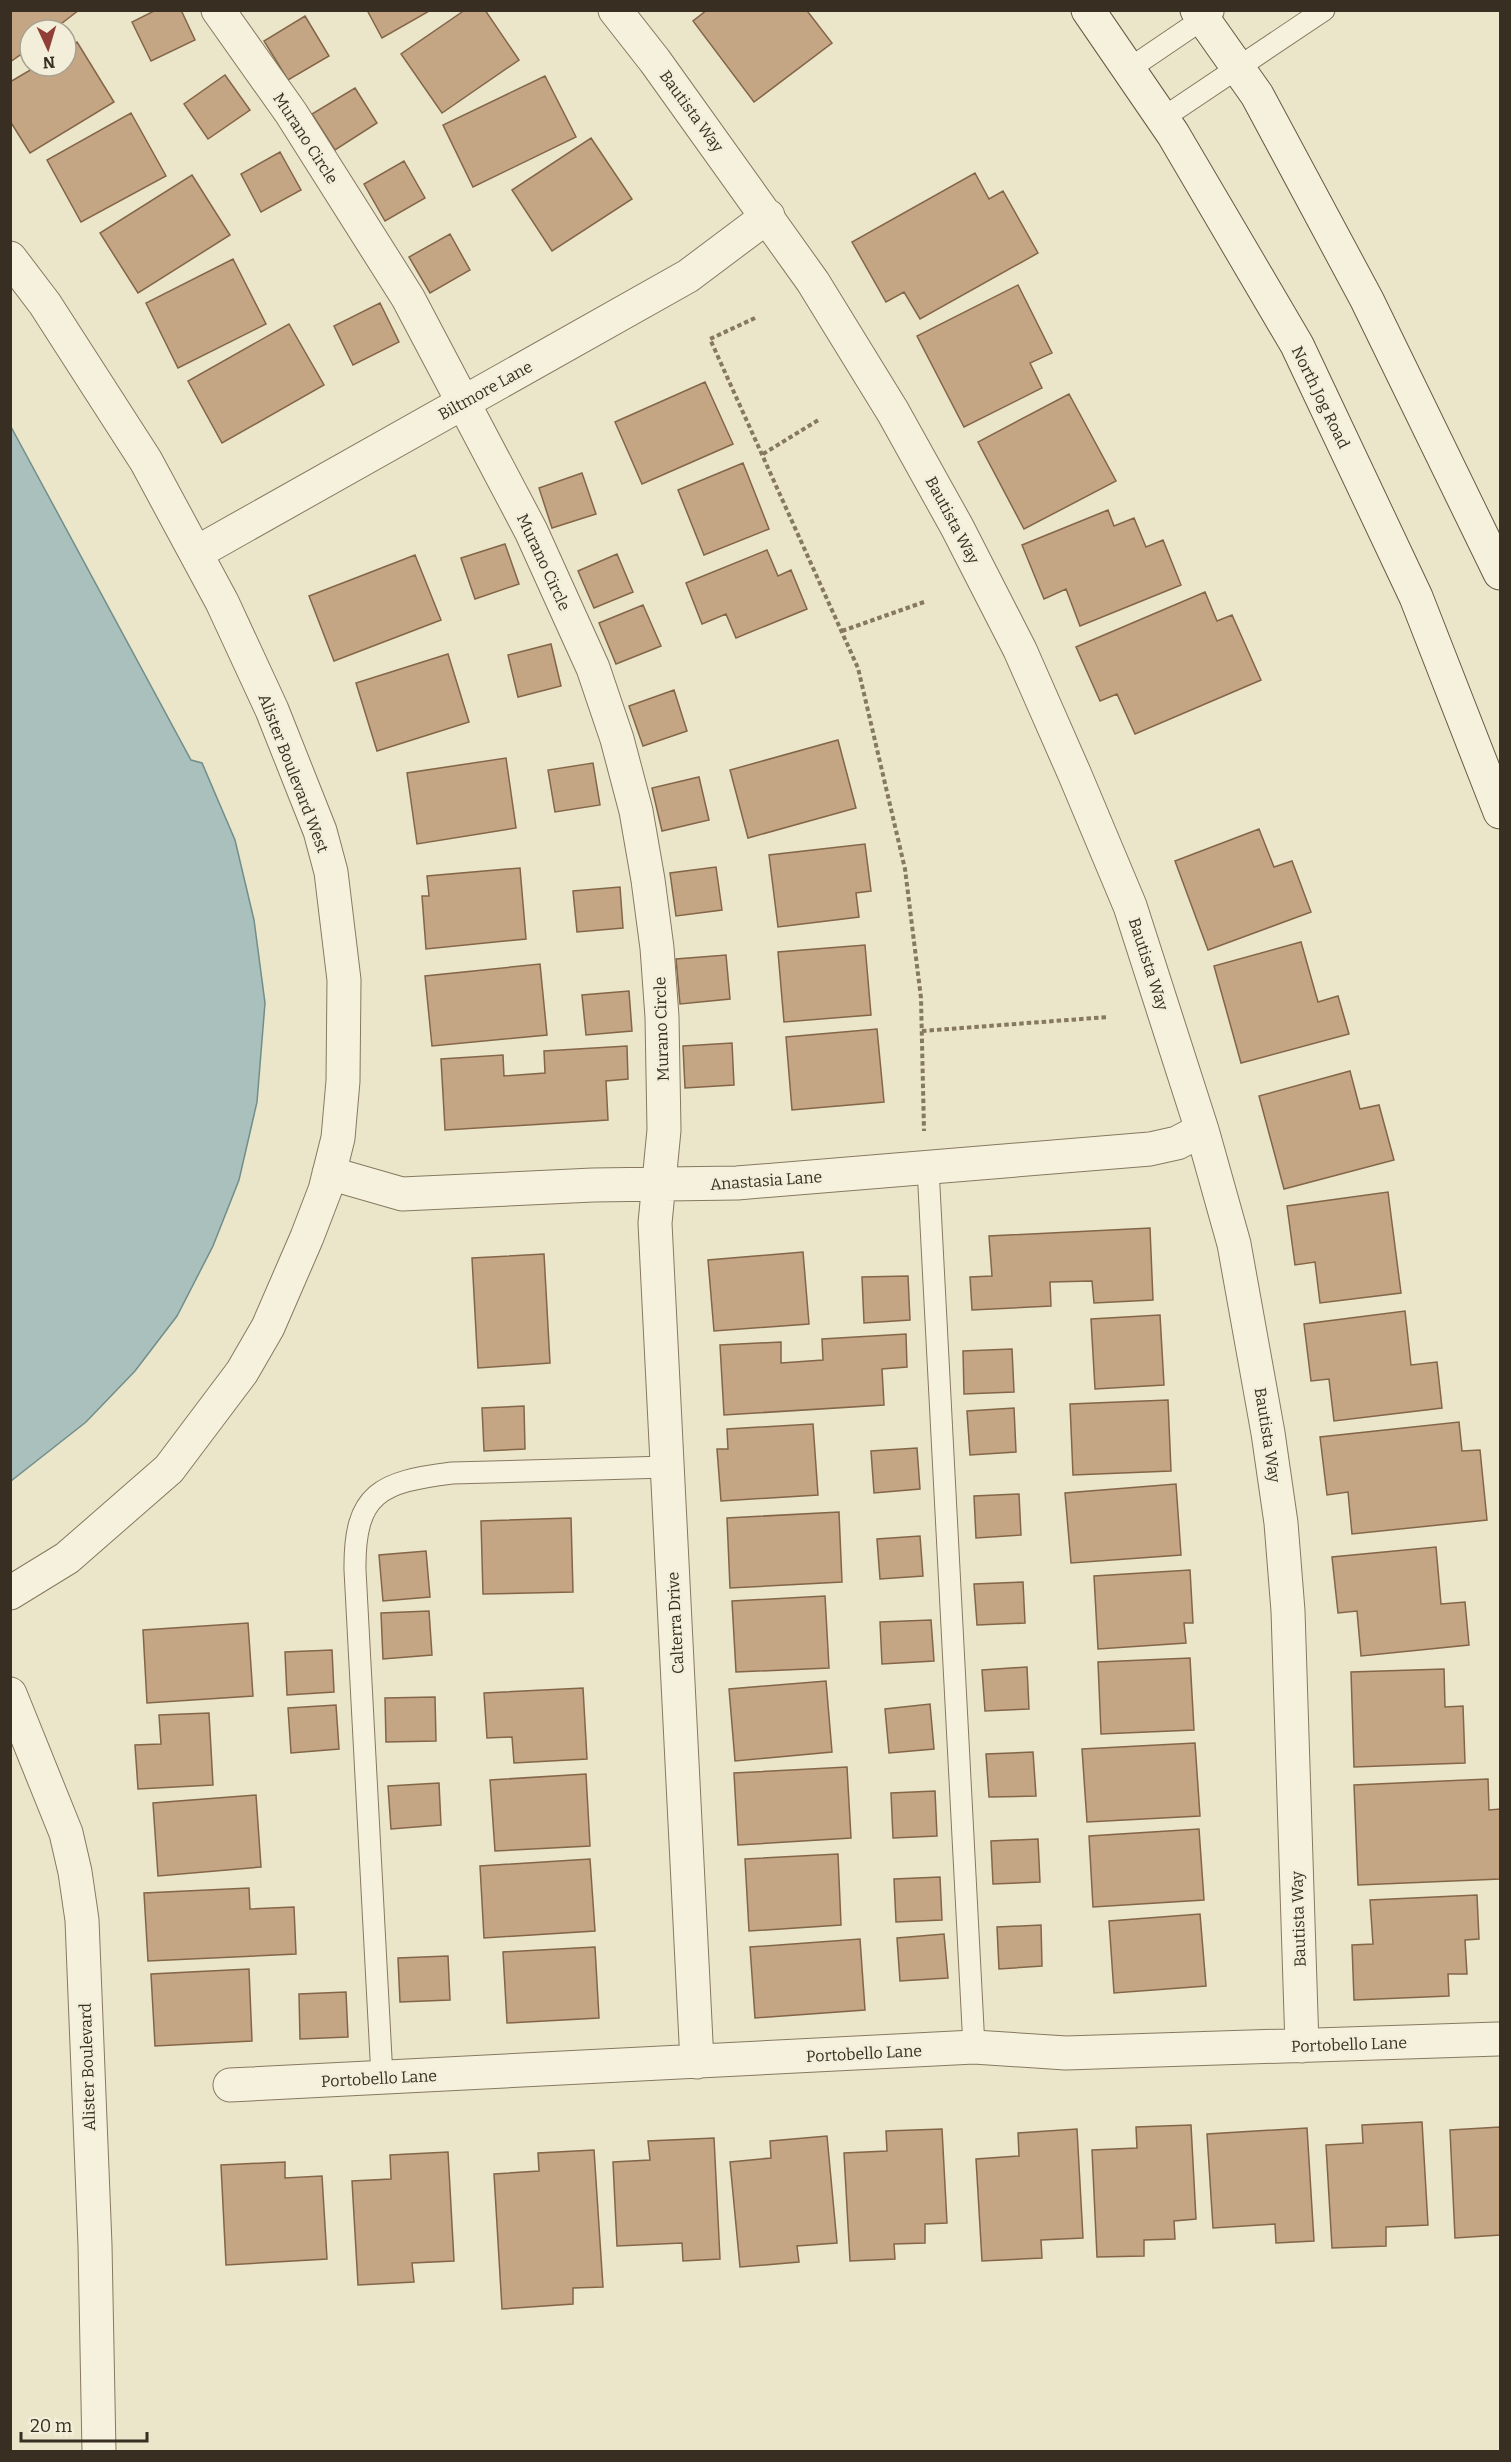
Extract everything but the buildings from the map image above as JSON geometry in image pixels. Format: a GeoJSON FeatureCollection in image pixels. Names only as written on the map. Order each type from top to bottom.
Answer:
{"type":"FeatureCollection","features":[{"type":"Feature","properties":{"kind":"street","name":"Murano Circle"},"geometry":{"type":"LineString","coordinates":[[218,10],[291,113],[408,298],[531,531],[593,668],[617,739],[636,811],[652,914],[662,1017],[664,1130],[659,1184]]}},
{"type":"Feature","properties":{"kind":"street","name":"Bautista Way"},"geometry":{"type":"LineString","coordinates":[[615,10],[768,216],[813,282],[893,412],[957,527],[1020,650],[1071,764],[1130,906],[1202,1130],[1234,1244],[1254,1347],[1281,1523],[1288,1611],[1302,2046]]}},
{"type":"Feature","properties":{"kind":"street","name":"North Jog Road"},"geometry":{"type":"LineString","coordinates":[[1088,10],[1163,118],[1297,345],[1416,597],[1500,812]]}},
{"type":"Feature","properties":{"kind":"street"},"geometry":{"type":"LineString","coordinates":[[1206,13],[1238,68],[1257,95],[1367,300],[1500,573]]}},
{"type":"Feature","properties":{"kind":"street","name":"Biltmore Lane"},"geometry":{"type":"LineString","coordinates":[[196,553],[688,276],[768,216]]}},
{"type":"Feature","properties":{"kind":"street","name":"Alister Boulevard West"},"geometry":{"type":"LineString","coordinates":[[10,258],[45,304],[146,461],[222,602],[272,710],[320,831],[331,872],[344,980],[342,1092],[338,1138],[329,1173],[307,1237],[268,1327],[242,1372],[169,1469],[67,1558],[10,1593]]}},
{"type":"Feature","properties":{"kind":"street","name":"Anastasia Lane"},"geometry":{"type":"LineString","coordinates":[[329,1173],[402,1194],[737,1183],[1150,1149],[1178,1143],[1202,1130]]}},
{"type":"Feature","properties":{"kind":"street","name":"Calterra Drive"},"geometry":{"type":"LineString","coordinates":[[659,1184],[655,1223],[697,2062]]}},
{"type":"Feature","properties":{"kind":"street","name":"Alister Boulevard"},"geometry":{"type":"LineString","coordinates":[[10,1694],[66,1833],[82,1920],[95,2245],[99,2451]]}},
{"type":"Feature","properties":{"kind":"street","name":"Portobello Lane"},"geometry":{"type":"LineString","coordinates":[[230,2085],[974,2046],[1066,2053],[1498,2039]]}},
{"type":"Feature","properties":{"kind":"lane"},"geometry":{"type":"LineString","coordinates":[[1163,118],[1324,10]]}},
{"type":"Feature","properties":{"kind":"lane"},"geometry":{"type":"LineString","coordinates":[[1129,69],[1206,13]]}},
{"type":"Feature","properties":{"kind":"lane"},"geometry":{"type":"LineString","coordinates":[[928,1167],[974,2046]]}},
{"type":"Feature","properties":{"kind":"lane"},"geometry":{"type":"LineString","coordinates":[[382,2078],[355,1570],[355,1539],[361,1517],[373,1498],[393,1485],[417,1477],[452,1473],[667,1467]]}},
{"type":"Feature","properties":{"kind":"path"},"geometry":{"type":"LineString","coordinates":[[755,318],[710,339],[858,668],[905,869],[921,998],[924,1134]]}},
{"type":"Feature","properties":{"kind":"path"},"geometry":{"type":"LineString","coordinates":[[763,454],[820,419]]}},
{"type":"Feature","properties":{"kind":"path"},"geometry":{"type":"LineString","coordinates":[[842,631],[924,602]]}},
{"type":"Feature","properties":{"kind":"path"},"geometry":{"type":"LineString","coordinates":[[922,1031],[1108,1017]]}},
{"type":"Feature","properties":{"kind":"water"},"geometry":{"type":"Polygon","coordinates":[[[10,425],[191,760],[202,763],[235,840],[254,920],[265,1003],[257,1102],[239,1180],[213,1246],[177,1316],[135,1371],[86,1422],[11,1481],[10,425]]]}}]}
